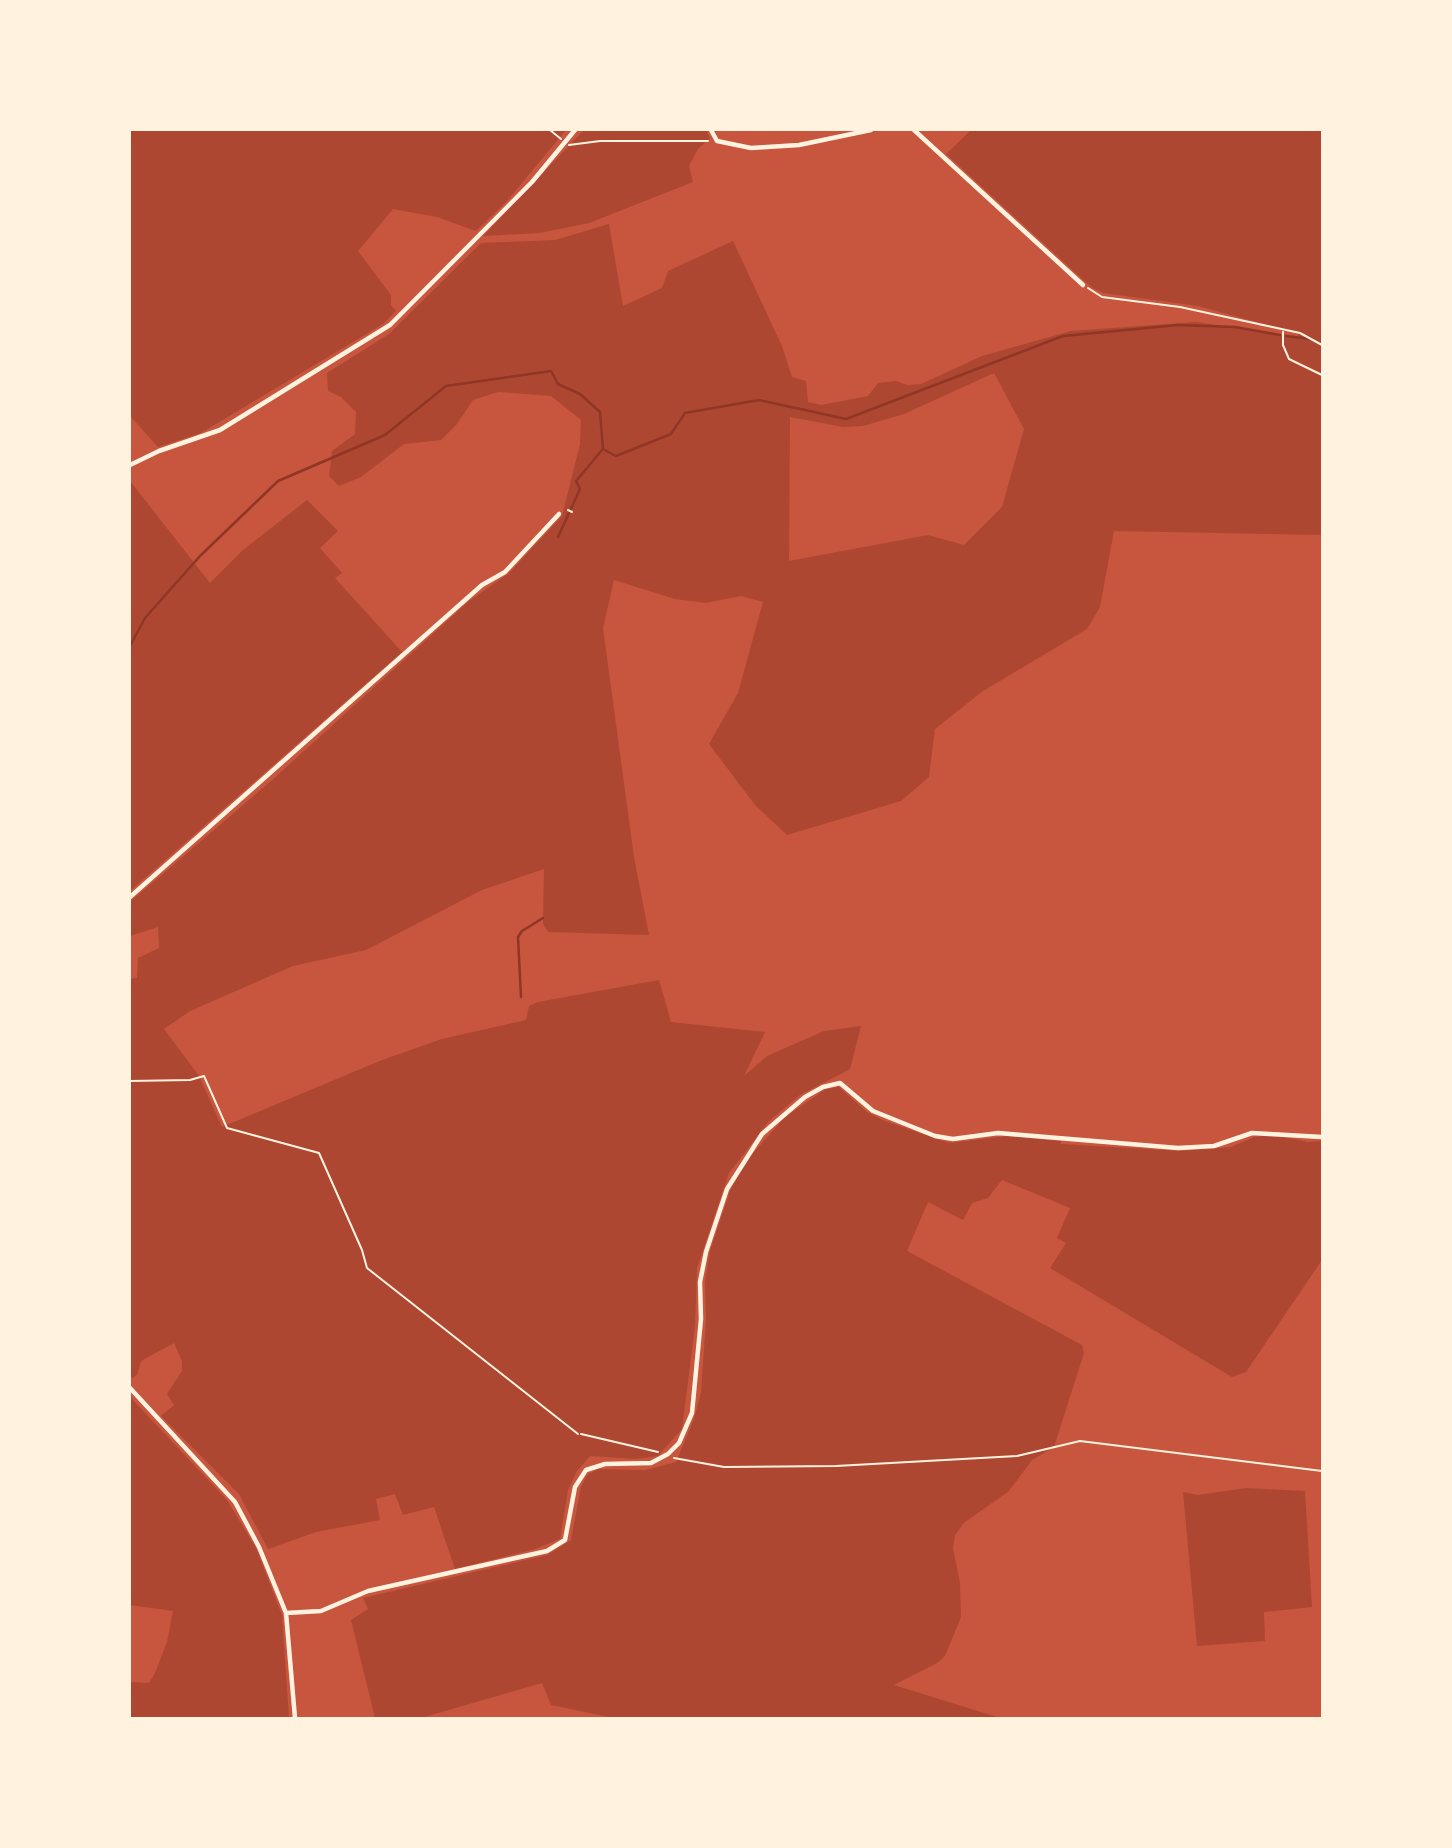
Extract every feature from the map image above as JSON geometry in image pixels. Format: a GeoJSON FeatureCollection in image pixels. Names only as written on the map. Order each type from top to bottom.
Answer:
{"type":"FeatureCollection","features":[{"type":"Feature","properties":{"kind":"street"},"geometry":{"type":"LineString","coordinates":[[130,465],[159,451],[220,430],[390,325],[532,182],[575,130]]}},
{"type":"Feature","properties":{"kind":"street"},"geometry":{"type":"LineString","coordinates":[[711,130],[717,141],[751,148],[799,145],[871,130]]}},
{"type":"Feature","properties":{"kind":"street"},"geometry":{"type":"LineString","coordinates":[[914,130],[1083,285]]}},
{"type":"Feature","properties":{"kind":"street"},"geometry":{"type":"LineString","coordinates":[[130,897],[482,585],[505,572],[559,514]]}},
{"type":"Feature","properties":{"kind":"street"},"geometry":{"type":"LineString","coordinates":[[286,1613],[321,1611],[368,1591],[547,1550],[565,1540],[575,1487],[586,1470],[605,1464],[651,1463],[664,1457],[679,1443],[692,1413],[701,1319],[700,1282],[706,1252],[727,1189],[762,1134],[797,1103],[823,1087],[840,1083],[873,1111],[935,1136],[953,1139],[998,1133],[1178,1148],[1214,1146],[1252,1133],[1322,1137]]}},
{"type":"Feature","properties":{"kind":"street"},"geometry":{"type":"LineString","coordinates":[[130,1388],[235,1502],[259,1546],[286,1613],[295,1718]]}},
{"type":"Feature","properties":{"kind":"path"},"geometry":{"type":"LineString","coordinates":[[550,130],[566,144],[600,141],[708,141]]}},
{"type":"Feature","properties":{"kind":"path"},"geometry":{"type":"LineString","coordinates":[[1083,285],[1102,297],[1180,307],[1283,332],[1300,333],[1322,345]]}},
{"type":"Feature","properties":{"kind":"path"},"geometry":{"type":"LineString","coordinates":[[1283,332],[1283,345],[1289,359],[1322,375]]}},
{"type":"Feature","properties":{"kind":"path"},"geometry":{"type":"LineString","coordinates":[[568,510],[572,512]]}},
{"type":"Feature","properties":{"kind":"path"},"geometry":{"type":"LineString","coordinates":[[130,1081],[190,1080],[204,1076],[227,1128],[319,1153],[362,1250],[367,1268],[580,1434],[662,1452],[664,1457],[724,1466],[836,1466],[1017,1456],[1080,1441],[1322,1471]]}},
{"type":"Feature","properties":{"kind":"shaded area"},"geometry":{"type":"Polygon","coordinates":[[[130,130],[566,130],[507,201],[476,231],[437,217],[393,209],[358,251],[391,295],[391,305],[396,311],[383,324],[201,433],[158,447],[130,416],[130,130]]]}},
{"type":"Feature","properties":{"kind":"shaded area"},"geometry":{"type":"Polygon","coordinates":[[[584,130],[706,130],[710,138],[698,149],[689,166],[693,182],[589,223],[540,233],[483,236],[584,130]]]}},
{"type":"Feature","properties":{"kind":"shaded area"},"geometry":{"type":"Polygon","coordinates":[[[971,130],[1322,130],[1322,535],[1114,531],[1100,607],[1087,629],[983,691],[935,729],[929,777],[901,801],[787,835],[755,805],[709,744],[738,693],[763,602],[741,596],[706,603],[675,599],[614,580],[603,628],[634,857],[649,935],[548,932],[543,924],[544,869],[482,890],[366,950],[293,966],[190,1011],[164,1029],[199,1076],[222,1127],[382,1060],[442,1039],[526,1020],[529,1006],[538,1002],[659,980],[671,1022],[765,1032],[744,1076],[767,1056],[824,1031],[861,1026],[850,1069],[800,1095],[769,1121],[729,1173],[697,1268],[695,1326],[682,1429],[658,1456],[636,1459],[590,1456],[577,1471],[568,1490],[560,1539],[535,1549],[455,1569],[434,1507],[403,1515],[395,1494],[376,1499],[380,1520],[316,1532],[268,1549],[239,1494],[161,1416],[174,1405],[167,1394],[182,1371],[182,1361],[174,1343],[141,1361],[137,1375],[130,1379],[130,979],[137,978],[138,958],[159,948],[158,927],[130,936],[130,902],[271,781],[469,601],[508,574],[562,516],[580,444],[581,420],[551,396],[498,392],[473,400],[457,424],[441,440],[404,444],[361,477],[339,486],[329,476],[332,451],[355,434],[356,412],[341,397],[328,391],[327,373],[389,334],[481,243],[555,240],[609,224],[623,306],[662,288],[668,271],[733,241],[782,346],[792,377],[806,381],[808,402],[821,405],[868,396],[878,383],[896,381],[907,385],[921,384],[982,356],[1071,331],[1196,322],[1299,337],[1297,333],[1198,306],[1103,293],[1091,287],[946,154],[971,130]],[[994,373],[904,414],[863,426],[843,427],[790,417],[789,561],[928,535],[964,545],[1002,507],[1024,429],[994,373]]]}},
{"type":"Feature","properties":{"kind":"shaded area"},"geometry":{"type":"Polygon","coordinates":[[[130,481],[210,583],[243,550],[307,500],[338,531],[320,548],[342,573],[335,578],[402,652],[130,891],[130,481]]]}},
{"type":"Feature","properties":{"kind":"shaded area"},"geometry":{"type":"Polygon","coordinates":[[[839,1087],[867,1112],[949,1143],[1008,1136],[1061,1141],[1061,1144],[1181,1151],[1231,1147],[1254,1137],[1274,1135],[1308,1142],[1322,1141],[1322,1260],[1246,1372],[1232,1377],[1050,1268],[1066,1243],[1057,1238],[1070,1208],[1002,1180],[988,1198],[972,1203],[963,1220],[928,1202],[907,1251],[1082,1345],[1084,1353],[1054,1447],[1032,1460],[1009,1491],[965,1522],[955,1535],[953,1548],[960,1583],[961,1617],[945,1656],[937,1663],[894,1685],[1000,1718],[614,1718],[551,1705],[542,1683],[421,1718],[375,1718],[351,1620],[368,1609],[363,1598],[547,1555],[571,1540],[581,1487],[587,1475],[598,1469],[645,1470],[676,1462],[694,1419],[701,1392],[706,1320],[705,1281],[710,1251],[730,1191],[747,1160],[785,1117],[826,1089],[839,1087]]]}},
{"type":"Feature","properties":{"kind":"shaded area"},"geometry":{"type":"Polygon","coordinates":[[[130,1397],[227,1500],[256,1548],[282,1615],[289,1718],[130,1718],[130,1682],[149,1683],[167,1642],[173,1611],[130,1605],[130,1397]]]}},
{"type":"Feature","properties":{"kind":"shaded area"},"geometry":{"type":"Polygon","coordinates":[[[1246,1488],[1305,1491],[1312,1607],[1264,1612],[1265,1641],[1197,1646],[1183,1492],[1198,1495],[1246,1488]]]}},
{"type":"Feature","properties":{"kind":"waterway"},"geometry":{"type":"LineString","coordinates":[[130,646],[145,618],[200,556],[278,481],[385,435],[446,386],[551,371],[558,384],[580,394],[600,412],[603,449],[616,456],[671,434],[685,413],[759,400],[846,419],[1063,336],[1178,325],[1235,327],[1280,335]]}},
{"type":"Feature","properties":{"kind":"waterway"},"geometry":{"type":"LineString","coordinates":[[1286,336],[1311,339]]}},
{"type":"Feature","properties":{"kind":"waterway"},"geometry":{"type":"LineString","coordinates":[[558,537],[580,489],[576,481],[602,450]]}},
{"type":"Feature","properties":{"kind":"waterway"},"geometry":{"type":"LineString","coordinates":[[521,997],[518,937],[522,931],[543,918]]}}]}
